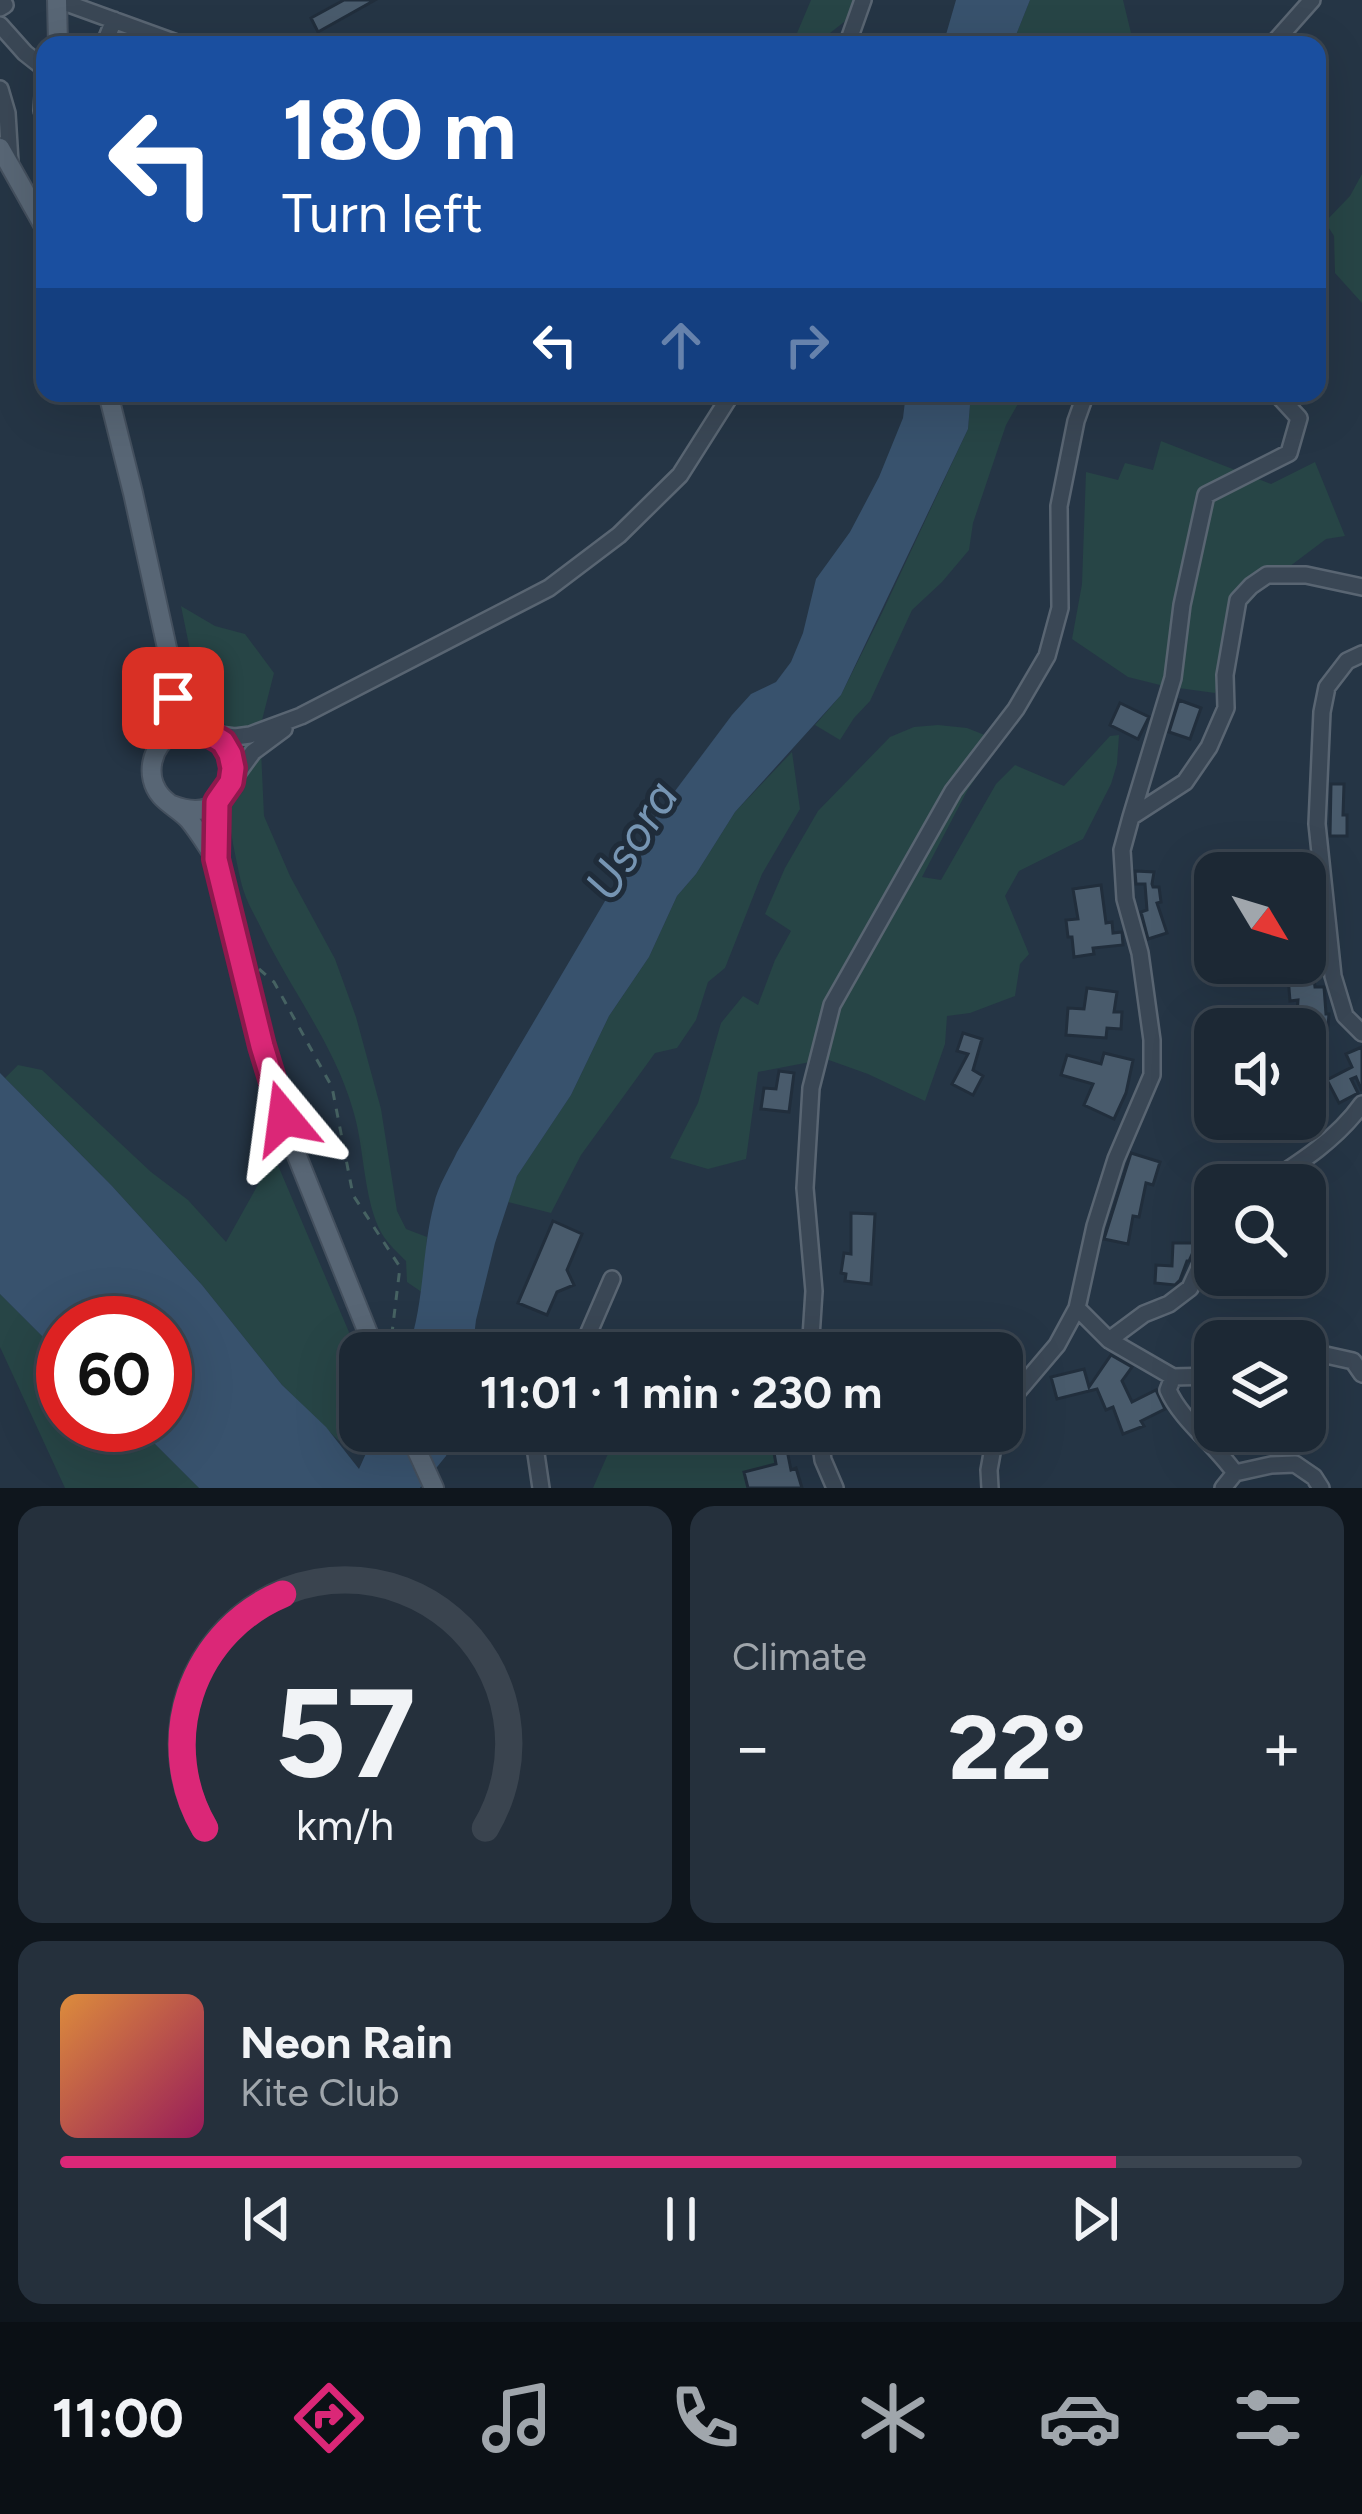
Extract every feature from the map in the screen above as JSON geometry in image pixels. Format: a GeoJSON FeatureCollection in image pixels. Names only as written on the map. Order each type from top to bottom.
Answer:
{"type":"FeatureCollection","features":[{"type":"Feature","properties":{"kind":"main road"},"geometry":{"type":"LineString","coordinates":[[56,36],[57,0]]}},
{"type":"Feature","properties":{"kind":"main road"},"geometry":{"type":"LineString","coordinates":[[5,156],[36,212]]}},
{"type":"Feature","properties":{"kind":"main road"},"geometry":{"type":"LineString","coordinates":[[114,402],[174,680],[170,735]]}},
{"type":"Feature","properties":{"kind":"main road"},"geometry":{"type":"LineString","coordinates":[[174,680],[207,732]]}},
{"type":"Feature","properties":{"kind":"main road"},"geometry":{"type":"LineString","coordinates":[[172,805],[192,810],[217,802],[231,782],[233,768],[223,742],[191,728],[170,735],[155,752],[152,776],[162,798],[188,818],[216,859]]}},
{"type":"Feature","properties":{"kind":"main road"},"geometry":{"type":"LineString","coordinates":[[217,802],[216,859],[262,1046],[297,1156],[368,1332]]}},
{"type":"Feature","properties":{"kind":"main road"},"geometry":{"type":"LineString","coordinates":[[418,1452],[434,1488]]}},
{"type":"Feature","properties":{"kind":"street"},"geometry":{"type":"LineString","coordinates":[[57,0],[158,36]]}},
{"type":"Feature","properties":{"kind":"street"},"geometry":{"type":"LineString","coordinates":[[850,36],[863,0]]}},
{"type":"Feature","properties":{"kind":"street"},"geometry":{"type":"LineString","coordinates":[[1280,36],[1312,0]]}},
{"type":"Feature","properties":{"kind":"street"},"geometry":{"type":"LineString","coordinates":[[108,36],[114,20]]}},
{"type":"Feature","properties":{"kind":"street"},"geometry":{"type":"LineString","coordinates":[[0,25],[36,60]]}},
{"type":"Feature","properties":{"kind":"street"},"geometry":{"type":"LineString","coordinates":[[0,89],[7,113],[5,156]]}},
{"type":"Feature","properties":{"kind":"street"},"geometry":{"type":"LineString","coordinates":[[207,732],[250,735],[301,716],[549,588],[620,536],[680,475],[726,402]]}},
{"type":"Feature","properties":{"kind":"street"},"geometry":{"type":"LineString","coordinates":[[811,1332],[814,1291],[805,1188],[807,1148],[811,1088],[832,1005],[953,791],[1016,709],[1047,656],[1060,608],[1059,506],[1083,402]]}},
{"type":"Feature","properties":{"kind":"street"},"geometry":{"type":"LineString","coordinates":[[1023,1385],[1057,1346],[1077,1308],[1116,1159],[1152,1075],[1141,953],[1125,899],[1122,850],[1173,678],[1182,605],[1206,495],[1289,453],[1299,418],[1284,402]]}},
{"type":"Feature","properties":{"kind":"street"},"geometry":{"type":"LineString","coordinates":[[1131,817],[1186,782],[1209,747],[1226,708],[1225,675],[1238,600],[1251,586],[1267,575],[1306,575],[1362,587]]}},
{"type":"Feature","properties":{"kind":"street"},"geometry":{"type":"LineString","coordinates":[[1362,654],[1347,661],[1327,687],[1317,824],[1333,976],[1345,1016],[1362,1033]]}},
{"type":"Feature","properties":{"kind":"street"},"geometry":{"type":"LineString","coordinates":[[231,782],[254,752],[301,716]]}},
{"type":"Feature","properties":{"kind":"street"},"geometry":{"type":"LineString","coordinates":[[1295,1164],[1348,1124],[1362,1103]]}},
{"type":"Feature","properties":{"kind":"street"},"geometry":{"type":"LineString","coordinates":[[589,1332],[612,1279]]}},
{"type":"Feature","properties":{"kind":"street"},"geometry":{"type":"LineString","coordinates":[[1108,1340],[1144,1314],[1169,1304],[1194,1279]]}},
{"type":"Feature","properties":{"kind":"street"},"geometry":{"type":"LineString","coordinates":[[1077,1308],[1108,1340],[1173,1377],[1194,1376]]}},
{"type":"Feature","properties":{"kind":"street"},"geometry":{"type":"LineString","coordinates":[[1326,1355],[1359,1363]]}},
{"type":"Feature","properties":{"kind":"street"},"geometry":{"type":"LineString","coordinates":[[1173,1377],[1168,1390],[1174,1406],[1213,1443],[1234,1473]]}},
{"type":"Feature","properties":{"kind":"street"},"geometry":{"type":"LineString","coordinates":[[536,1452],[541,1488]]}},
{"type":"Feature","properties":{"kind":"street"},"geometry":{"type":"LineString","coordinates":[[822,1452],[835,1488]]}},
{"type":"Feature","properties":{"kind":"street"},"geometry":{"type":"LineString","coordinates":[[989,1488],[992,1452]]}},
{"type":"Feature","properties":{"kind":"street"},"geometry":{"type":"LineString","coordinates":[[1223,1488],[1234,1473],[1295,1464],[1321,1488]]}},
{"type":"Feature","properties":{"kind":"path"},"geometry":{"type":"LineString","coordinates":[[239,952],[274,982],[332,1087],[352,1195],[400,1267],[392,1332]]}},
{"type":"Feature","properties":{"kind":"green space"},"geometry":{"type":"Polygon","coordinates":[[[811,0],[872,0],[828,36],[796,36],[811,0]]]}},
{"type":"Feature","properties":{"kind":"green space"},"geometry":{"type":"Polygon","coordinates":[[[1030,0],[1123,0],[1134,36],[1016,36],[1030,0]]]}},
{"type":"Feature","properties":{"kind":"green space"},"geometry":{"type":"Polygon","coordinates":[[[1362,174],[1362,303],[1335,273],[1334,236],[1326,224],[1362,174]]]}},
{"type":"Feature","properties":{"kind":"green space"},"geometry":{"type":"Polygon","coordinates":[[[970,402],[1019,402],[1006,425],[973,523],[969,550],[912,610],[870,701],[840,740],[815,725],[841,695],[968,429],[970,402]]]}},
{"type":"Feature","properties":{"kind":"green space"},"geometry":{"type":"Polygon","coordinates":[[[1161,441],[1271,484],[1315,462],[1345,536],[1326,539],[1265,585],[1241,612],[1226,637],[1215,693],[1128,677],[1072,639],[1082,584],[1086,472],[1118,480],[1125,463],[1153,470],[1161,441]]]}},
{"type":"Feature","properties":{"kind":"green space"},"geometry":{"type":"Polygon","coordinates":[[[181,606],[215,626],[245,634],[274,673],[260,728],[264,816],[335,959],[356,1017],[381,1109],[397,1211],[406,1229],[427,1237],[423,1293],[407,1282],[406,1261],[384,1238],[376,1221],[345,1086],[245,894],[227,807],[236,744],[199,694],[181,606]]]}},
{"type":"Feature","properties":{"kind":"green space"},"geometry":{"type":"Polygon","coordinates":[[[914,727],[967,728],[1000,741],[967,791],[922,877],[941,880],[996,784],[1015,765],[1064,786],[1110,736],[1119,735],[1111,784],[1083,839],[1019,871],[1005,896],[1029,954],[1020,964],[1015,996],[970,1013],[947,1016],[945,1044],[925,1101],[826,1059],[758,1072],[746,1159],[708,1169],[670,1158],[698,1103],[721,1023],[743,996],[758,1005],[791,931],[765,914],[818,811],[890,737],[914,727]]]}},
{"type":"Feature","properties":{"kind":"green space"},"geometry":{"type":"Polygon","coordinates":[[[792,752],[800,809],[762,874],[725,968],[708,982],[696,1020],[677,1048],[655,1053],[581,1155],[551,1213],[508,1202],[517,1176],[571,1095],[609,1016],[649,957],[677,896],[735,812],[792,752]]]}},
{"type":"Feature","properties":{"kind":"green space"},"geometry":{"type":"Polygon","coordinates":[[[18,1065],[42,1070],[151,1172],[188,1200],[226,1242],[274,1156],[349,1332],[339,1332],[339,1441],[282,1385],[202,1285],[112,1186],[5,1078],[18,1065]]]}},
{"type":"Feature","properties":{"kind":"green space"},"geometry":{"type":"Polygon","coordinates":[[[0,1294],[36,1330],[36,1425],[0,1347],[0,1294]]]}},
{"type":"Feature","properties":{"kind":"green space"},"geometry":{"type":"Polygon","coordinates":[[[48,1452],[163,1452],[199,1488],[65,1488],[48,1452]]]}},
{"type":"Feature","properties":{"kind":"green space"},"geometry":{"type":"Polygon","coordinates":[[[609,1452],[782,1452],[782,1471],[756,1488],[593,1488],[609,1452]]]}},
{"type":"Feature","properties":{"kind":"water"},"geometry":{"type":"Polygon","coordinates":[[[956,0],[1030,0],[1016,36],[946,36],[956,0]]]}},
{"type":"Feature","properties":{"kind":"water"},"geometry":{"type":"Polygon","coordinates":[[[905,402],[970,402],[968,429],[841,695],[735,812],[677,896],[649,957],[609,1016],[571,1095],[517,1176],[495,1243],[475,1332],[413,1332],[434,1204],[457,1152],[651,823],[732,715],[751,694],[776,682],[791,662],[816,579],[850,532],[879,477],[905,402]]]}},
{"type":"Feature","properties":{"kind":"water"},"geometry":{"type":"Polygon","coordinates":[[[0,1073],[202,1285],[282,1385],[326,1427],[339,1444],[339,1452],[346,1452],[359,1469],[367,1452],[447,1452],[420,1488],[199,1488],[163,1452],[192,1452],[192,1296],[36,1296],[36,1330],[0,1294],[0,1073]]]}},
{"type":"Feature","properties":{"kind":"building"},"geometry":{"type":"Polygon","coordinates":[[[344,0],[375,0],[318,32],[311,18],[344,0]]]}},
{"type":"Feature","properties":{"kind":"building"},"geometry":{"type":"Polygon","coordinates":[[[1179,700],[1201,708],[1190,739],[1169,732],[1179,700]]]}},
{"type":"Feature","properties":{"kind":"building"},"geometry":{"type":"Polygon","coordinates":[[[1120,703],[1149,717],[1138,739],[1110,725],[1120,703]]]}},
{"type":"Feature","properties":{"kind":"building"},"geometry":{"type":"Polygon","coordinates":[[[1331,784],[1344,784],[1347,836],[1330,836],[1331,784]]]}},
{"type":"Feature","properties":{"kind":"building"},"geometry":{"type":"Polygon","coordinates":[[[1135,871],[1154,872],[1152,884],[1159,887],[1161,902],[1157,903],[1167,933],[1148,939],[1141,912],[1147,910],[1145,884],[1136,884],[1135,871]]]}},
{"type":"Feature","properties":{"kind":"building"},"geometry":{"type":"Polygon","coordinates":[[[1101,885],[1106,923],[1112,922],[1113,933],[1122,932],[1123,945],[1093,948],[1094,954],[1074,957],[1066,920],[1078,919],[1073,889],[1101,885]]]}},
{"type":"Feature","properties":{"kind":"building"},"geometry":{"type":"Polygon","coordinates":[[[1289,984],[1324,987],[1326,1008],[1297,1008],[1298,1000],[1290,1001],[1289,984]]]}},
{"type":"Feature","properties":{"kind":"building"},"geometry":{"type":"Polygon","coordinates":[[[1087,988],[1117,992],[1114,1012],[1122,1012],[1121,1029],[1107,1028],[1106,1038],[1066,1035],[1068,1008],[1084,1009],[1087,988]]]}},
{"type":"Feature","properties":{"kind":"building"},"geometry":{"type":"Polygon","coordinates":[[[963,1033],[982,1039],[973,1070],[983,1076],[973,1095],[952,1084],[968,1054],[957,1051],[963,1033]]]}},
{"type":"Feature","properties":{"kind":"building"},"geometry":{"type":"Polygon","coordinates":[[[1362,1047],[1362,1091],[1356,1077],[1351,1079],[1358,1093],[1339,1103],[1327,1080],[1352,1067],[1346,1054],[1362,1047]]]}},
{"type":"Feature","properties":{"kind":"building"},"geometry":{"type":"Polygon","coordinates":[[[1104,1053],[1133,1060],[1114,1119],[1084,1105],[1093,1084],[1061,1075],[1067,1055],[1101,1064],[1104,1053]]]}},
{"type":"Feature","properties":{"kind":"building"},"geometry":{"type":"Polygon","coordinates":[[[779,1071],[794,1073],[789,1112],[761,1109],[764,1088],[776,1089],[779,1071]]]}},
{"type":"Feature","properties":{"kind":"building"},"geometry":{"type":"Polygon","coordinates":[[[1131,1153],[1160,1162],[1153,1185],[1146,1183],[1139,1217],[1133,1216],[1128,1244],[1104,1239],[1131,1153]]]}},
{"type":"Feature","properties":{"kind":"building"},"geometry":{"type":"Polygon","coordinates":[[[851,1213],[875,1214],[871,1284],[845,1281],[846,1274],[841,1273],[844,1253],[851,1254],[851,1213]]]}},
{"type":"Feature","properties":{"kind":"building"},"geometry":{"type":"Polygon","coordinates":[[[553,1221],[582,1234],[567,1270],[574,1285],[557,1292],[547,1315],[518,1303],[553,1221]]]}},
{"type":"Feature","properties":{"kind":"building"},"geometry":{"type":"Polygon","coordinates":[[[1173,1243],[1194,1243],[1180,1280],[1175,1285],[1155,1283],[1156,1265],[1172,1266],[1173,1243]]]}},
{"type":"Feature","properties":{"kind":"building"},"geometry":{"type":"Polygon","coordinates":[[[1111,1355],[1132,1367],[1122,1381],[1132,1402],[1156,1390],[1165,1409],[1141,1421],[1144,1426],[1123,1434],[1113,1407],[1106,1410],[1097,1389],[1057,1399],[1051,1377],[1084,1369],[1089,1387],[1111,1355]]]}},
{"type":"Feature","properties":{"kind":"building"},"geometry":{"type":"Polygon","coordinates":[[[774,1452],[787,1452],[802,1488],[748,1488],[744,1472],[776,1464],[774,1452]]]}},
{"type":"Feature","properties":{"kind":"route"},"geometry":{"type":"LineString","coordinates":[[173,698],[174,680],[203,730],[223,742],[230,754],[231,782],[217,802],[216,859],[284,1118]]}},
{"type":"Feature","properties":{"kind":"water label","name":"Usora"},"geometry":{"type":"Point","coordinates":[631,840]}}]}
